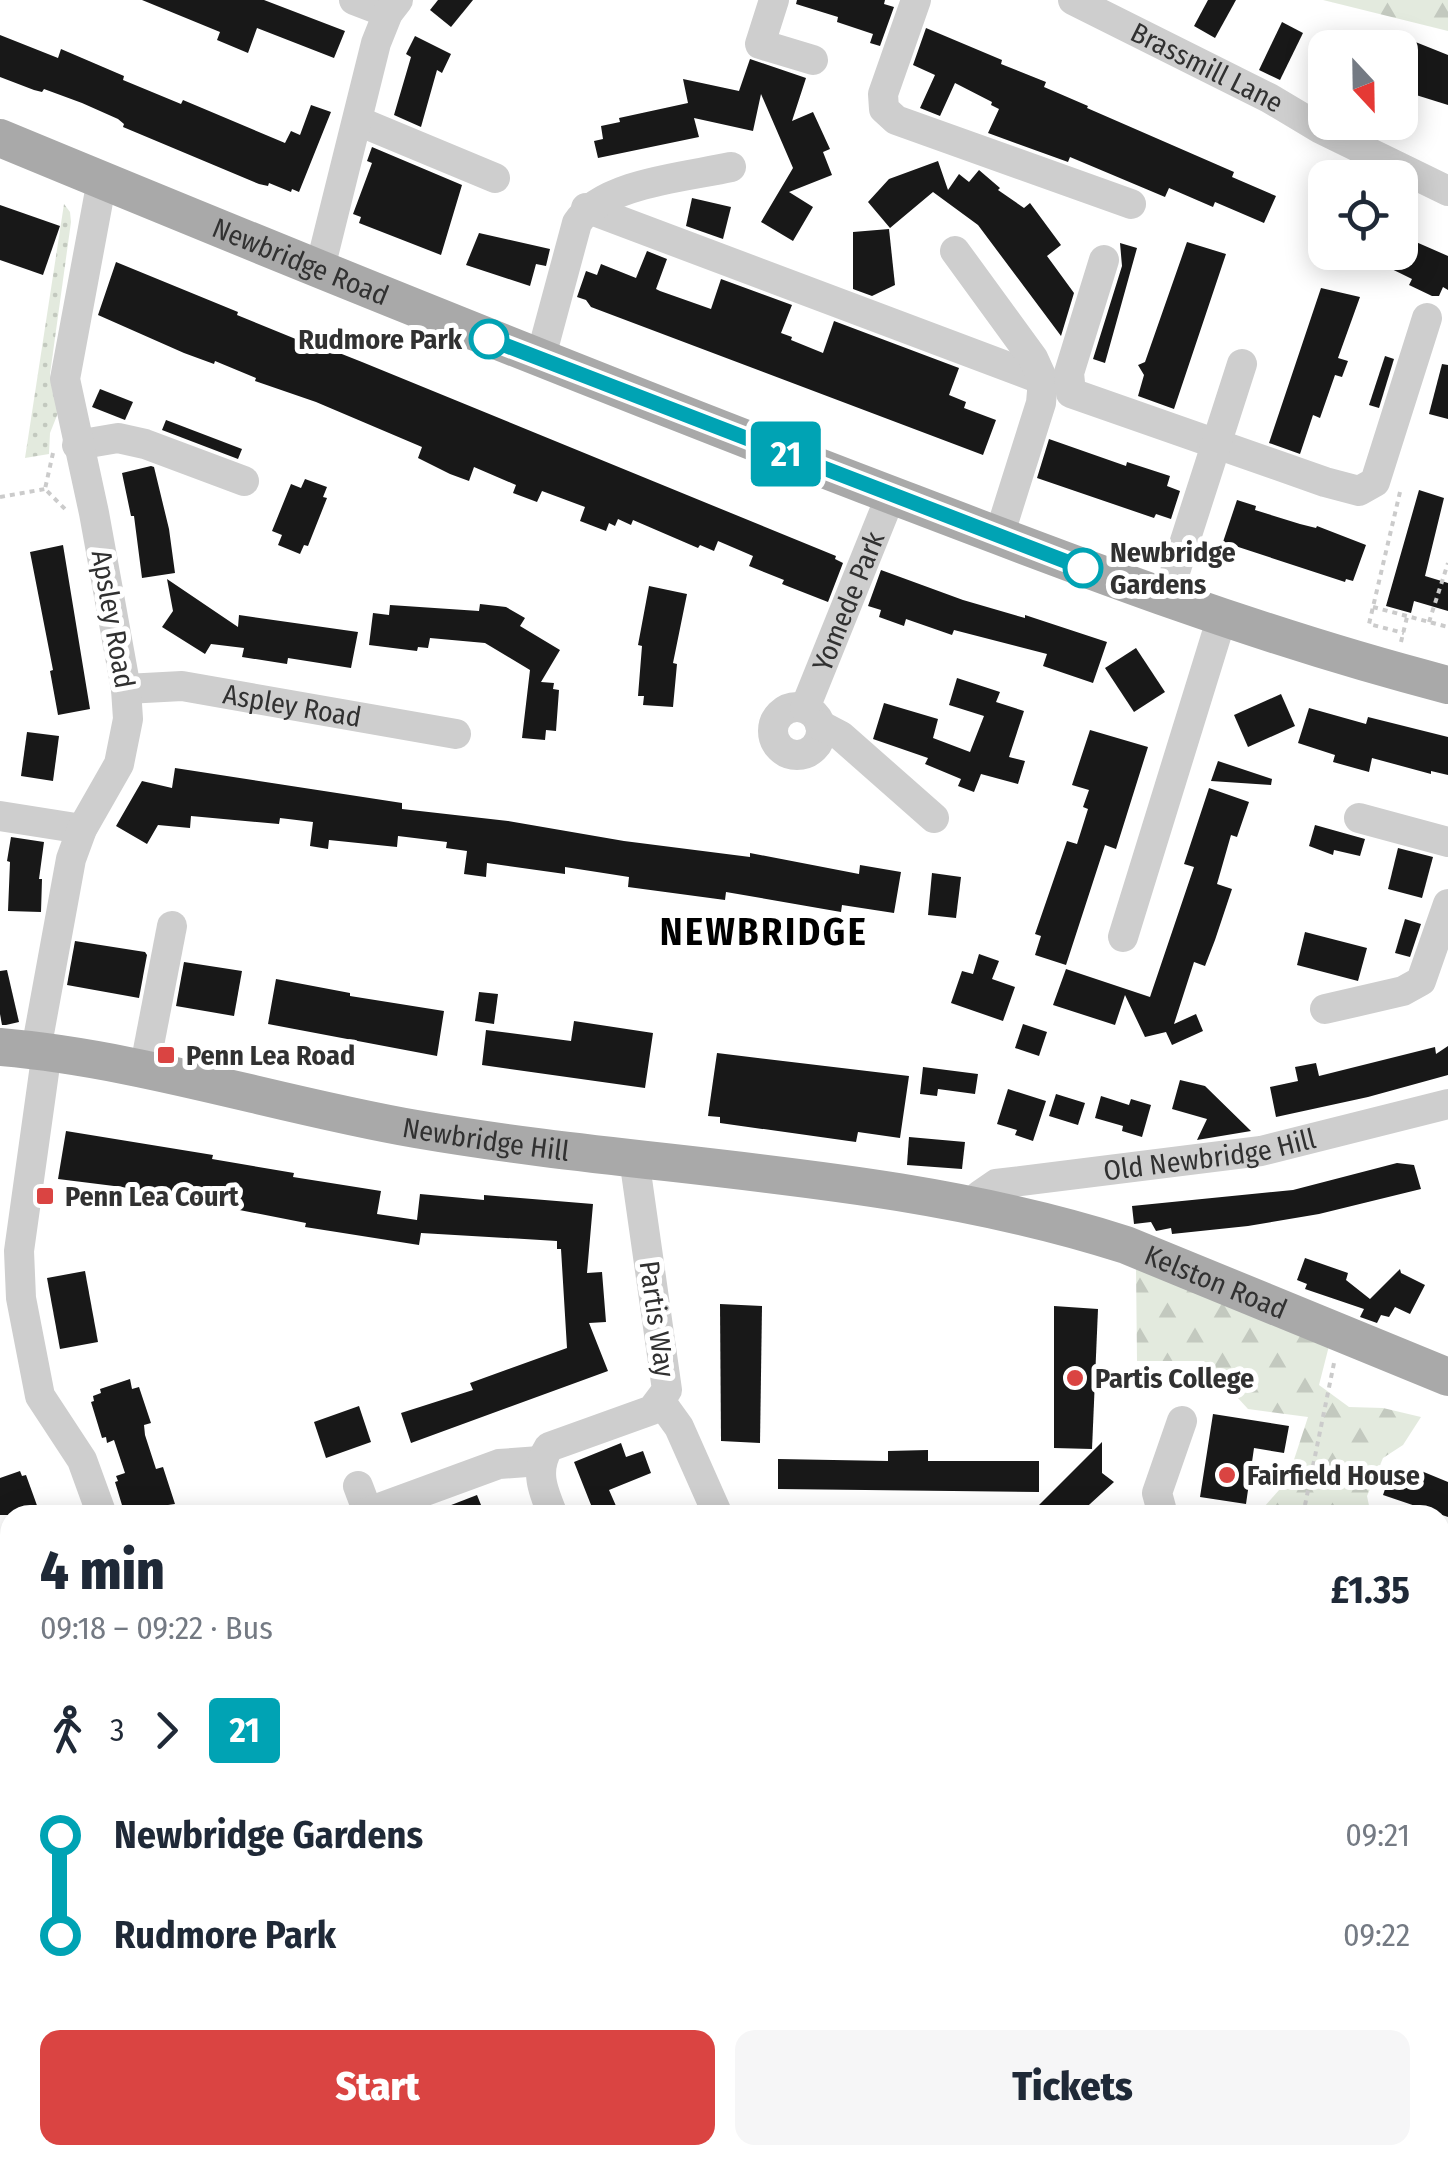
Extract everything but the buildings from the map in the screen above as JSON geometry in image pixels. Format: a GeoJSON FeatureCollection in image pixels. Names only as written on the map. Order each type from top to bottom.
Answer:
{"type":"FeatureCollection","features":[{"type":"Feature","properties":{"kind":"main road","name":"Newbridge Road"},"geometry":{"type":"LineString","coordinates":[[0,138],[540,360],[1166,600],[1315,649],[1448,685]]}},
{"type":"Feature","properties":{"kind":"main road","name":"Newbridge Hill"},"geometry":{"type":"LineString","coordinates":[[28,1049],[417,1129],[868,1186],[979,1205]]}},
{"type":"Feature","properties":{"kind":"main road","name":"Kelston Road"},"geometry":{"type":"LineString","coordinates":[[979,1205],[1126,1245],[1448,1376]]}},
{"type":"Feature","properties":{"kind":"street"},"geometry":{"type":"LineString","coordinates":[[320,268],[376,44],[392,7],[354,0]]}},
{"type":"Feature","properties":{"kind":"street"},"geometry":{"type":"LineString","coordinates":[[774,0],[760,44],[813,60]]}},
{"type":"Feature","properties":{"kind":"street"},"geometry":{"type":"LineString","coordinates":[[916,0],[883,94],[884,109],[896,120],[1131,204]]}},
{"type":"Feature","properties":{"kind":"street","name":"Brassmill Lane"},"geometry":{"type":"LineString","coordinates":[[1073,0],[1448,191]]}},
{"type":"Feature","properties":{"kind":"street"},"geometry":{"type":"LineString","coordinates":[[358,122],[496,178]]}},
{"type":"Feature","properties":{"kind":"street"},"geometry":{"type":"LineString","coordinates":[[540,360],[577,223],[586,208],[613,194],[731,167]]}},
{"type":"Feature","properties":{"kind":"street","name":"Apsley Road"},"geometry":{"type":"LineString","coordinates":[[28,1049],[71,859],[82,828],[119,764],[128,719],[94,513],[65,379],[102,180]]}},
{"type":"Feature","properties":{"kind":"street"},"geometry":{"type":"LineString","coordinates":[[586,208],[1042,380]]}},
{"type":"Feature","properties":{"kind":"street"},"geometry":{"type":"LineString","coordinates":[[955,251],[1033,358],[1042,380],[1041,403],[999,536]]}},
{"type":"Feature","properties":{"kind":"street"},"geometry":{"type":"LineString","coordinates":[[1104,260],[1069,374],[1071,394],[1359,491],[1375,482],[1427,318]]}},
{"type":"Feature","properties":{"kind":"street"},"geometry":{"type":"LineString","coordinates":[[1166,600],[1242,364]]}},
{"type":"Feature","properties":{"kind":"street"},"geometry":{"type":"LineString","coordinates":[[78,445],[118,438],[145,444],[244,481]]}},
{"type":"Feature","properties":{"kind":"street","name":"Yomede Park"},"geometry":{"type":"LineString","coordinates":[[891,494],[813,716],[842,736],[934,818]]}},
{"type":"Feature","properties":{"kind":"street"},"geometry":{"type":"LineString","coordinates":[[1123,937],[1222,617]]}},
{"type":"Feature","properties":{"kind":"street","name":"Aspley Road"},"geometry":{"type":"LineString","coordinates":[[126,690],[182,686],[456,734]]}},
{"type":"Feature","properties":{"kind":"street"},"geometry":{"type":"LineString","coordinates":[[0,816],[82,828]]}},
{"type":"Feature","properties":{"kind":"street"},"geometry":{"type":"LineString","coordinates":[[1359,818],[1448,842]]}},
{"type":"Feature","properties":{"kind":"street"},"geometry":{"type":"LineString","coordinates":[[1325,1009],[1403,991],[1421,981],[1448,904]]}},
{"type":"Feature","properties":{"kind":"street"},"geometry":{"type":"LineString","coordinates":[[144,1070],[172,926]]}},
{"type":"Feature","properties":{"kind":"street"},"geometry":{"type":"LineString","coordinates":[[28,1049],[18,1251],[21,1298],[40,1396],[82,1460],[98,1505]]}},
{"type":"Feature","properties":{"kind":"street","name":"Old Newbridge Hill"},"geometry":{"type":"LineString","coordinates":[[979,1205],[980,1195],[996,1184],[1261,1151],[1448,1104]]}},
{"type":"Feature","properties":{"kind":"street","name":"Partis Way"},"geometry":{"type":"LineString","coordinates":[[365,1505],[499,1464],[540,1461],[549,1447],[652,1410],[661,1402],[667,1390],[666,1375],[634,1158]]}},
{"type":"Feature","properties":{"kind":"street"},"geometry":{"type":"LineString","coordinates":[[661,1402],[679,1426],[714,1505]]}},
{"type":"Feature","properties":{"kind":"street"},"geometry":{"type":"LineString","coordinates":[[1160,1505],[1157,1494],[1182,1422]]}},
{"type":"Feature","properties":{"kind":"street"},"geometry":{"type":"LineString","coordinates":[[540,1461],[540,1477],[550,1505]]}},
{"type":"Feature","properties":{"kind":"path"},"geometry":{"type":"LineString","coordinates":[[0,498],[45,490]]}},
{"type":"Feature","properties":{"kind":"path"},"geometry":{"type":"LineString","coordinates":[[1429,622],[1448,563]]}},
{"type":"Feature","properties":{"kind":"path"},"geometry":{"type":"LineString","coordinates":[[1372,607],[1448,627]]}},
{"type":"Feature","properties":{"kind":"path"},"geometry":{"type":"LineString","coordinates":[[1404,631],[1408,616]]}},
{"type":"Feature","properties":{"kind":"path"},"geometry":{"type":"LineString","coordinates":[[1304,1505],[1334,1361]]}},
{"type":"Feature","properties":{"kind":"green space"},"geometry":{"type":"Polygon","coordinates":[[[1323,0],[1448,0],[1448,31],[1323,0]]]}},
{"type":"Feature","properties":{"kind":"green space"},"geometry":{"type":"Polygon","coordinates":[[[64,204],[71,222],[50,374],[58,413],[50,433],[49,454],[25,458],[64,204]]]}},
{"type":"Feature","properties":{"kind":"green space"},"geometry":{"type":"Polygon","coordinates":[[[1136,1267],[1331,1338],[1319,1385],[1349,1407],[1383,1408],[1421,1417],[1403,1445],[1383,1458],[1367,1496],[1369,1505],[1266,1505],[1287,1481],[1308,1417],[1248,1409],[1204,1361],[1137,1361],[1136,1267]]]}},
{"type":"Feature","properties":{"kind":"bus line","name":"21"},"geometry":{"type":"LineString","coordinates":[[489,339],[1083,568]]}},
{"type":"Feature","properties":{"kind":"place","name":"Rudmore Park"},"geometry":{"type":"Point","coordinates":[489,339]}},
{"type":"Feature","properties":{"kind":"place","name":"Newbridge Gardens"},"geometry":{"type":"Point","coordinates":[1083,568]}},
{"type":"Feature","properties":{"kind":"place","name":"Penn Lea Road"},"geometry":{"type":"Point","coordinates":[166,1055]}},
{"type":"Feature","properties":{"kind":"place","name":"Penn Lea Court"},"geometry":{"type":"Point","coordinates":[45,1196]}},
{"type":"Feature","properties":{"kind":"place","name":"Partis College"},"geometry":{"type":"Point","coordinates":[1075,1378]}},
{"type":"Feature","properties":{"kind":"place","name":"Fairfield House"},"geometry":{"type":"Point","coordinates":[1227,1475]}},
{"type":"Feature","properties":{"kind":"district","name":"NEWBRIDGE"},"geometry":{"type":"Point","coordinates":[764,932]}}]}
